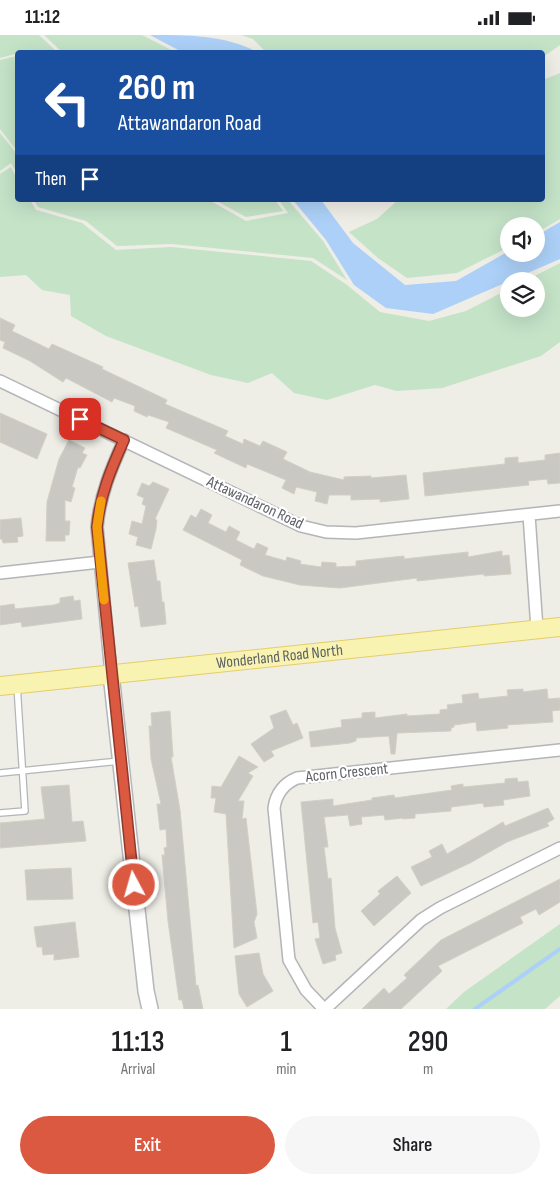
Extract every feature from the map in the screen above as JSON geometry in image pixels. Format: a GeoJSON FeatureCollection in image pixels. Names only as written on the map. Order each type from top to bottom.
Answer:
{"type":"FeatureCollection","features":[{"type":"Feature","properties":{"kind":"main road","name":"Wonderland Road North"},"geometry":{"type":"LineString","coordinates":[[8,686],[560,627]]}},
{"type":"Feature","properties":{"kind":"street","name":"Attawandaron Road"},"geometry":{"type":"LineString","coordinates":[[0,381],[300,526],[326,532],[356,533],[560,511]]}},
{"type":"Feature","properties":{"kind":"street"},"geometry":{"type":"LineString","coordinates":[[124,440],[108,475],[100,504],[97,527],[120,761],[146,991],[150,1009]]}},
{"type":"Feature","properties":{"kind":"street"},"geometry":{"type":"LineString","coordinates":[[529,515],[537,629]]}},
{"type":"Feature","properties":{"kind":"street"},"geometry":{"type":"LineString","coordinates":[[0,573],[100,562]]}},
{"type":"Feature","properties":{"kind":"street","name":"Acorn Crescent"},"geometry":{"type":"LineString","coordinates":[[560,750],[297,778],[288,781],[281,789],[274,808],[289,960],[306,990],[325,1009],[428,915],[560,848]]}},
{"type":"Feature","properties":{"kind":"lane"},"geometry":{"type":"LineString","coordinates":[[0,813],[25,811],[22,769],[8,686]]}},
{"type":"Feature","properties":{"kind":"lane"},"geometry":{"type":"LineString","coordinates":[[0,773],[22,769],[120,761]]}},
{"type":"Feature","properties":{"kind":"green space"},"geometry":{"type":"Polygon","coordinates":[[[0,35],[39,35],[55,50],[15,50],[15,54],[0,58],[0,35]]]}},
{"type":"Feature","properties":{"kind":"green space"},"geometry":{"type":"Polygon","coordinates":[[[44,35],[142,35],[171,50],[60,50],[44,35]]]}},
{"type":"Feature","properties":{"kind":"green space"},"geometry":{"type":"Polygon","coordinates":[[[241,35],[560,35],[560,45],[545,56],[545,50],[264,50],[253,39],[241,35]]]}},
{"type":"Feature","properties":{"kind":"green space"},"geometry":{"type":"Polygon","coordinates":[[[15,57],[15,148],[0,129],[0,60],[15,57]]]}},
{"type":"Feature","properties":{"kind":"green space"},"geometry":{"type":"Polygon","coordinates":[[[560,73],[560,219],[545,228],[545,217],[500,217],[500,252],[457,273],[407,278],[378,258],[349,232],[377,219],[396,202],[545,202],[545,79],[560,73]]]}},
{"type":"Feature","properties":{"kind":"green space"},"geometry":{"type":"Polygon","coordinates":[[[0,133],[15,152],[15,170],[11,163],[0,171],[0,133]]]}},
{"type":"Feature","properties":{"kind":"green space"},"geometry":{"type":"Polygon","coordinates":[[[11,167],[15,175],[15,202],[31,202],[36,210],[82,223],[116,250],[171,247],[311,261],[347,285],[380,312],[429,321],[466,311],[500,294],[500,317],[545,317],[545,272],[542,272],[560,263],[560,342],[541,356],[442,388],[397,391],[375,385],[327,400],[294,393],[272,373],[248,383],[211,375],[106,336],[71,316],[70,295],[42,290],[26,275],[0,277],[0,174],[11,167]]]}},
{"type":"Feature","properties":{"kind":"green space"},"geometry":{"type":"Polygon","coordinates":[[[35,202],[213,202],[246,221],[288,213],[280,202],[290,202],[323,241],[347,280],[313,258],[172,244],[117,246],[86,221],[38,207],[35,202]]]}},
{"type":"Feature","properties":{"kind":"green space"},"geometry":{"type":"Polygon","coordinates":[[[219,202],[276,202],[283,211],[246,217],[219,202]]]}},
{"type":"Feature","properties":{"kind":"green space"},"geometry":{"type":"Polygon","coordinates":[[[560,924],[560,996],[545,1009],[446,1009],[464,992],[560,924]]]}},
{"type":"Feature","properties":{"kind":"water"},"geometry":{"type":"Polygon","coordinates":[[[150,35],[206,37],[232,42],[253,50],[178,50],[150,35]]]}},
{"type":"Feature","properties":{"kind":"water"},"geometry":{"type":"Polygon","coordinates":[[[295,202],[322,202],[353,243],[405,285],[456,281],[500,256],[500,262],[545,262],[545,231],[560,222],[560,259],[530,272],[500,272],[500,285],[433,314],[386,308],[354,285],[326,240],[295,202]]]}},
{"type":"Feature","properties":{"kind":"building"},"geometry":{"type":"Polygon","coordinates":[[[0,318],[15,325],[12,331],[49,349],[52,344],[103,367],[102,369],[167,400],[165,404],[228,431],[225,436],[243,444],[244,439],[260,446],[263,441],[287,452],[283,459],[310,472],[344,480],[344,477],[371,476],[371,478],[406,475],[409,499],[380,502],[380,499],[351,500],[351,495],[329,495],[327,504],[315,501],[317,492],[296,487],[294,494],[282,488],[286,480],[247,464],[246,468],[214,453],[217,450],[166,428],[169,422],[148,415],[147,417],[134,411],[135,406],[114,398],[112,402],[66,378],[63,382],[30,361],[3,348],[5,342],[0,340],[0,318]]]}},
{"type":"Feature","properties":{"kind":"building"},"geometry":{"type":"Polygon","coordinates":[[[0,413],[47,434],[37,459],[0,442],[0,413]]]}},
{"type":"Feature","properties":{"kind":"building"},"geometry":{"type":"Polygon","coordinates":[[[69,440],[85,448],[82,453],[87,455],[80,468],[78,467],[72,487],[75,488],[71,502],[65,500],[65,521],[70,521],[69,535],[65,535],[65,541],[46,541],[47,502],[59,459],[69,440]]]}},
{"type":"Feature","properties":{"kind":"building"},"geometry":{"type":"Polygon","coordinates":[[[560,453],[560,483],[548,484],[547,479],[528,481],[529,485],[425,496],[423,473],[505,464],[505,458],[518,457],[518,463],[545,460],[545,455],[560,453]]]}},
{"type":"Feature","properties":{"kind":"building"},"geometry":{"type":"Polygon","coordinates":[[[153,482],[169,489],[155,519],[157,520],[156,529],[151,549],[136,545],[138,537],[129,534],[132,521],[142,524],[146,506],[142,504],[144,498],[137,495],[142,483],[149,486],[153,482]]]}},
{"type":"Feature","properties":{"kind":"building"},"geometry":{"type":"Polygon","coordinates":[[[201,509],[212,515],[208,523],[226,532],[229,526],[240,532],[236,540],[254,549],[257,543],[268,548],[265,555],[286,561],[287,557],[301,561],[300,564],[321,567],[322,562],[336,563],[336,567],[356,566],[356,561],[404,556],[404,559],[468,552],[468,557],[502,551],[502,556],[509,555],[511,574],[484,576],[484,574],[417,581],[417,578],[340,588],[300,585],[263,576],[240,565],[242,560],[183,530],[191,515],[196,518],[201,509]]]}},
{"type":"Feature","properties":{"kind":"building"},"geometry":{"type":"Polygon","coordinates":[[[21,518],[23,536],[17,537],[18,542],[3,543],[2,539],[0,539],[0,520],[21,518]]]}},
{"type":"Feature","properties":{"kind":"building"},"geometry":{"type":"Polygon","coordinates":[[[154,560],[157,581],[160,581],[162,602],[164,602],[166,624],[141,627],[138,606],[135,607],[128,563],[154,560]]]}},
{"type":"Feature","properties":{"kind":"building"},"geometry":{"type":"Polygon","coordinates":[[[73,596],[74,601],[80,600],[82,619],[22,627],[21,622],[0,625],[0,606],[14,604],[15,609],[54,605],[60,603],[60,598],[73,596]]]}},
{"type":"Feature","properties":{"kind":"building"},"geometry":{"type":"Polygon","coordinates":[[[523,689],[523,692],[547,689],[548,699],[560,698],[560,710],[552,711],[553,722],[507,725],[508,728],[477,731],[476,722],[454,725],[451,731],[397,733],[395,754],[391,754],[389,736],[356,738],[356,741],[350,743],[311,747],[309,732],[342,727],[341,720],[362,718],[362,713],[375,712],[375,718],[407,714],[407,716],[440,714],[440,710],[448,709],[447,705],[463,703],[462,695],[478,693],[479,699],[508,696],[507,690],[523,689]]]}},
{"type":"Feature","properties":{"kind":"building"},"geometry":{"type":"Polygon","coordinates":[[[286,710],[293,725],[297,723],[303,738],[271,751],[274,756],[264,762],[251,744],[274,728],[270,716],[286,710]]]}},
{"type":"Feature","properties":{"kind":"building"},"geometry":{"type":"Polygon","coordinates":[[[170,711],[173,757],[171,757],[180,810],[196,986],[198,985],[203,1009],[184,1009],[182,1000],[179,1000],[168,921],[162,855],[165,855],[164,848],[167,847],[166,829],[160,830],[157,804],[161,804],[151,759],[149,726],[152,726],[151,713],[170,711]]]}},
{"type":"Feature","properties":{"kind":"building"},"geometry":{"type":"Polygon","coordinates":[[[239,756],[258,767],[248,773],[253,776],[238,801],[244,801],[242,819],[246,818],[257,914],[254,922],[257,938],[234,948],[226,814],[214,812],[216,798],[211,798],[212,786],[221,787],[239,756]]]}},
{"type":"Feature","properties":{"kind":"building"},"geometry":{"type":"Polygon","coordinates":[[[517,778],[518,782],[528,781],[530,796],[503,800],[504,805],[484,807],[483,803],[451,807],[451,811],[415,814],[415,818],[385,820],[384,815],[361,817],[362,824],[350,826],[348,815],[324,817],[328,847],[324,847],[328,879],[331,878],[335,928],[342,953],[335,955],[336,960],[323,964],[315,939],[320,938],[318,922],[313,923],[301,802],[333,799],[333,806],[394,795],[395,798],[452,790],[451,786],[463,784],[463,787],[505,783],[505,779],[517,778]]]}},
{"type":"Feature","properties":{"kind":"building"},"geometry":{"type":"Polygon","coordinates":[[[69,785],[72,822],[83,821],[86,841],[0,848],[0,823],[45,819],[41,787],[69,785]]]}},
{"type":"Feature","properties":{"kind":"building"},"geometry":{"type":"Polygon","coordinates":[[[548,808],[554,819],[547,823],[549,826],[507,842],[470,863],[421,886],[411,867],[432,857],[429,851],[442,844],[447,854],[503,822],[505,826],[548,808]]]}},
{"type":"Feature","properties":{"kind":"building"},"geometry":{"type":"Polygon","coordinates":[[[71,868],[73,899],[27,900],[25,870],[71,868]]]}},
{"type":"Feature","properties":{"kind":"building"},"geometry":{"type":"Polygon","coordinates":[[[397,876],[411,893],[374,926],[361,911],[380,894],[378,891],[397,876]]]}},
{"type":"Feature","properties":{"kind":"building"},"geometry":{"type":"Polygon","coordinates":[[[560,879],[560,902],[539,915],[536,909],[520,917],[523,923],[438,966],[442,971],[401,1009],[362,1009],[384,988],[389,994],[407,978],[404,975],[441,940],[560,879]]]}},
{"type":"Feature","properties":{"kind":"building"},"geometry":{"type":"Polygon","coordinates":[[[75,922],[79,957],[54,960],[54,954],[43,955],[42,947],[37,947],[34,927],[75,922]]]}},
{"type":"Feature","properties":{"kind":"building"},"geometry":{"type":"Polygon","coordinates":[[[259,953],[263,974],[273,991],[247,1007],[239,994],[235,956],[259,953]]]}},
{"type":"Feature","properties":{"kind":"waterway"},"geometry":{"type":"LineString","coordinates":[[475,1009],[560,949]]}},
{"type":"Feature","properties":{"kind":"slow traffic"},"geometry":{"type":"LineString","coordinates":[[101,501],[97,527],[104,600]]}},
{"type":"Feature","properties":{"kind":"route"},"geometry":{"type":"LineString","coordinates":[[80,419],[124,440],[108,475],[100,504],[97,527],[134,885]]}}]}
